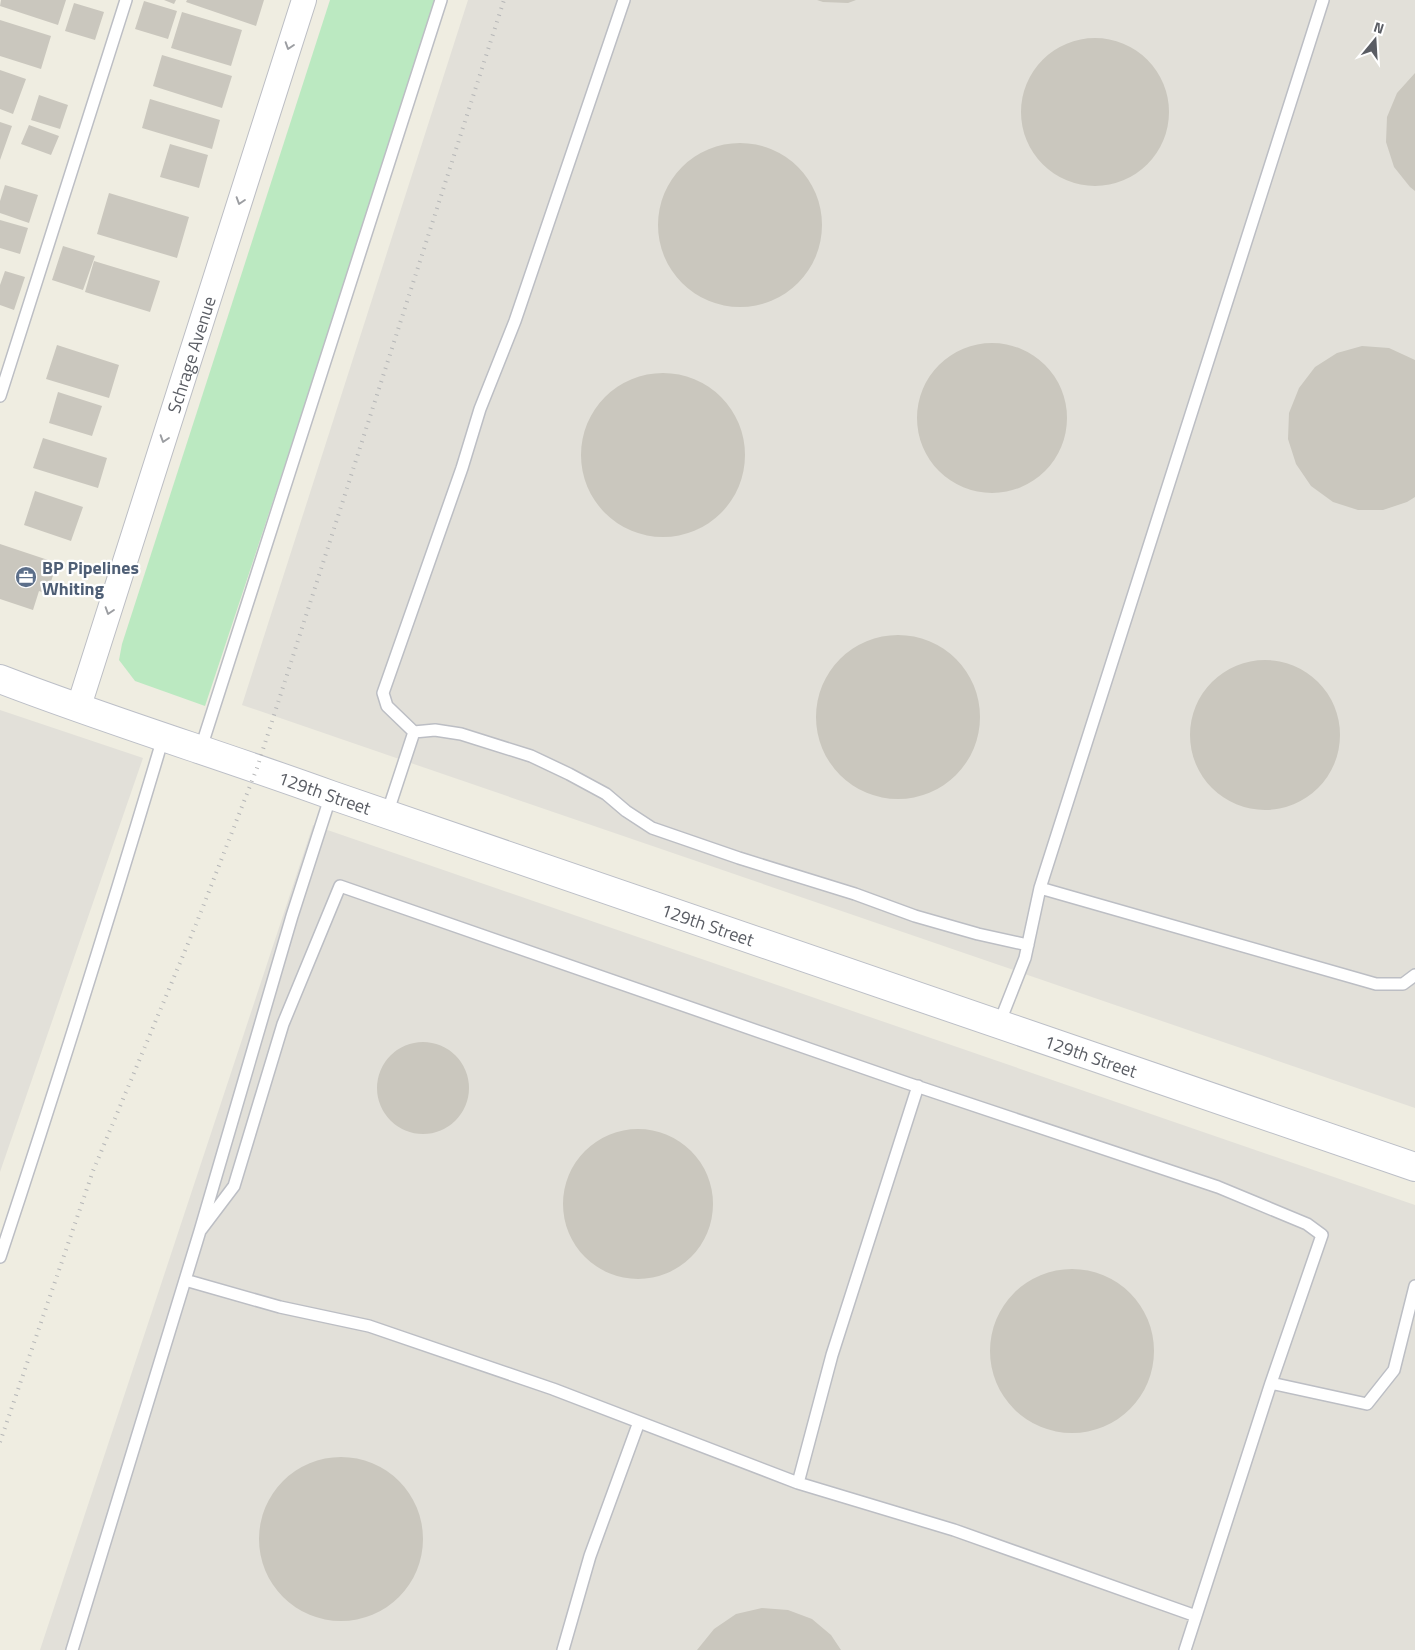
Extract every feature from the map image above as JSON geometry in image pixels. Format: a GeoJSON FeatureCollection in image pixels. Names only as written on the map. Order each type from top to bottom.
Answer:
{"type":"FeatureCollection","features":[{"type":"Feature","properties":{"kind":"main road","name":"129th Street"},"geometry":{"type":"LineString","coordinates":[[0,679],[78,709],[200,751],[257,768],[1415,1167]]}},
{"type":"Feature","properties":{"kind":"street","name":"Schrage Avenue"},"geometry":{"type":"LineString","coordinates":[[78,709],[304,0]]}},
{"type":"Feature","properties":{"kind":"lane"},"geometry":{"type":"LineString","coordinates":[[0,396],[126,0]]}},
{"type":"Feature","properties":{"kind":"lane"},"geometry":{"type":"LineString","coordinates":[[200,751],[441,0]]}},
{"type":"Feature","properties":{"kind":"lane"},"geometry":{"type":"LineString","coordinates":[[624,0],[515,321],[480,409],[462,468],[383,693],[387,706],[414,732],[434,730],[461,734],[530,756],[570,774],[606,794],[626,811],[652,828],[739,858],[855,894],[915,916],[978,934],[1028,945]]}},
{"type":"Feature","properties":{"kind":"lane"},"geometry":{"type":"LineString","coordinates":[[999,1024],[1025,958],[1040,888],[1323,0]]}},
{"type":"Feature","properties":{"kind":"lane"},"geometry":{"type":"LineString","coordinates":[[386,814],[414,732]]}},
{"type":"Feature","properties":{"kind":"lane"},"geometry":{"type":"LineString","coordinates":[[0,1257],[62,1070],[163,738]]}},
{"type":"Feature","properties":{"kind":"lane"},"geometry":{"type":"LineString","coordinates":[[72,1650],[200,1231],[292,916],[331,795]]}},
{"type":"Feature","properties":{"kind":"lane"},"geometry":{"type":"LineString","coordinates":[[200,1231],[234,1186],[283,1024],[340,886],[918,1086],[1218,1187],[1307,1224],[1322,1235],[1271,1383],[1185,1650]]}},
{"type":"Feature","properties":{"kind":"lane"},"geometry":{"type":"LineString","coordinates":[[1040,888],[1376,984],[1403,984],[1415,975]]}},
{"type":"Feature","properties":{"kind":"lane"},"geometry":{"type":"LineString","coordinates":[[798,1483],[832,1355],[918,1086]]}},
{"type":"Feature","properties":{"kind":"lane"},"geometry":{"type":"LineString","coordinates":[[185,1280],[280,1307],[369,1326],[553,1389],[798,1483],[954,1530],[1196,1616]]}},
{"type":"Feature","properties":{"kind":"lane"},"geometry":{"type":"LineString","coordinates":[[1271,1383],[1367,1404],[1394,1370],[1415,1286]]}},
{"type":"Feature","properties":{"kind":"lane"},"geometry":{"type":"LineString","coordinates":[[563,1650],[590,1556],[639,1422]]}},
{"type":"Feature","properties":{"kind":"shaded area"},"geometry":{"type":"Polygon","coordinates":[[[468,0],[1415,0],[1415,1108],[242,705],[468,0]]]}},
{"type":"Feature","properties":{"kind":"shaded area"},"geometry":{"type":"Polygon","coordinates":[[[0,710],[143,758],[0,1172],[0,710]]]}},
{"type":"Feature","properties":{"kind":"shaded area"},"geometry":{"type":"Polygon","coordinates":[[[313,825],[1415,1205],[1415,1650],[40,1650],[313,825]]]}},
{"type":"Feature","properties":{"kind":"green space"},"geometry":{"type":"Polygon","coordinates":[[[330,0],[439,0],[205,706],[135,681],[119,660],[122,644],[330,0]]]}},
{"type":"Feature","properties":{"kind":"building"},"geometry":{"type":"Polygon","coordinates":[[[1,0],[66,0],[58,25],[0,6],[1,0]]]}},
{"type":"Feature","properties":{"kind":"building"},"geometry":{"type":"Polygon","coordinates":[[[164,0],[176,0],[174,4],[164,0]]]}},
{"type":"Feature","properties":{"kind":"building"},"geometry":{"type":"Polygon","coordinates":[[[187,0],[264,0],[256,26],[186,2],[187,0]]]}},
{"type":"Feature","properties":{"kind":"building"},"geometry":{"type":"Polygon","coordinates":[[[817,0],[856,0],[848,3],[817,0]]]}},
{"type":"Feature","properties":{"kind":"building"},"geometry":{"type":"Polygon","coordinates":[[[144,1],[177,11],[168,39],[135,29],[144,1]]]}},
{"type":"Feature","properties":{"kind":"building"},"geometry":{"type":"Polygon","coordinates":[[[74,3],[104,12],[95,40],[65,31],[74,3]]]}},
{"type":"Feature","properties":{"kind":"building"},"geometry":{"type":"Polygon","coordinates":[[[182,12],[242,30],[231,66],[171,48],[182,12]]]}},
{"type":"Feature","properties":{"kind":"building"},"geometry":{"type":"Polygon","coordinates":[[[0,20],[51,36],[41,69],[0,56],[0,20]]]}},
{"type":"Feature","properties":{"kind":"building"},"geometry":{"type":"Polygon","coordinates":[[[1095,38],[1110,39],[1124,43],[1148,59],[1164,83],[1168,97],[1168,127],[1164,141],[1148,165],[1124,181],[1110,185],[1095,186],[1080,185],[1066,181],[1042,165],[1026,141],[1022,127],[1021,112],[1022,97],[1026,83],[1042,59],[1066,43],[1080,39],[1095,38]]]}},
{"type":"Feature","properties":{"kind":"building"},"geometry":{"type":"Polygon","coordinates":[[[162,55],[232,76],[222,108],[153,86],[162,55]]]}},
{"type":"Feature","properties":{"kind":"building"},"geometry":{"type":"Polygon","coordinates":[[[0,70],[26,79],[13,114],[0,109],[0,70]]]}},
{"type":"Feature","properties":{"kind":"building"},"geometry":{"type":"Polygon","coordinates":[[[1415,73],[1415,191],[1394,167],[1386,142],[1387,117],[1397,93],[1415,73]]]}},
{"type":"Feature","properties":{"kind":"building"},"geometry":{"type":"Polygon","coordinates":[[[39,95],[68,105],[60,129],[31,120],[39,95]]]}},
{"type":"Feature","properties":{"kind":"building"},"geometry":{"type":"Polygon","coordinates":[[[150,99],[220,120],[212,149],[142,128],[150,99]]]}},
{"type":"Feature","properties":{"kind":"building"},"geometry":{"type":"Polygon","coordinates":[[[0,122],[12,126],[0,160],[0,122]]]}},
{"type":"Feature","properties":{"kind":"building"},"geometry":{"type":"Polygon","coordinates":[[[29,125],[59,136],[51,155],[21,144],[29,125]]]}},
{"type":"Feature","properties":{"kind":"building"},"geometry":{"type":"Polygon","coordinates":[[[740,143],[771,149],[798,167],[816,194],[822,225],[816,256],[798,283],[771,301],[740,307],[709,301],[682,283],[664,256],[658,225],[664,194],[682,167],[709,149],[740,143]]]}},
{"type":"Feature","properties":{"kind":"building"},"geometry":{"type":"Polygon","coordinates":[[[170,144],[208,155],[199,188],[160,177],[170,144]]]}},
{"type":"Feature","properties":{"kind":"building"},"geometry":{"type":"Polygon","coordinates":[[[5,185],[38,195],[29,223],[0,213],[0,201],[5,185]]]}},
{"type":"Feature","properties":{"kind":"building"},"geometry":{"type":"Polygon","coordinates":[[[109,193],[189,217],[177,258],[97,234],[109,193]]]}},
{"type":"Feature","properties":{"kind":"building"},"geometry":{"type":"Polygon","coordinates":[[[0,220],[28,228],[20,254],[0,248],[0,220]]]}},
{"type":"Feature","properties":{"kind":"building"},"geometry":{"type":"Polygon","coordinates":[[[63,246],[95,256],[83,290],[52,280],[63,246]]]}},
{"type":"Feature","properties":{"kind":"building"},"geometry":{"type":"Polygon","coordinates":[[[94,261],[160,281],[150,312],[85,292],[94,261]]]}},
{"type":"Feature","properties":{"kind":"building"},"geometry":{"type":"Polygon","coordinates":[[[5,271],[25,277],[14,310],[0,305],[0,285],[5,271]]]}},
{"type":"Feature","properties":{"kind":"building"},"geometry":{"type":"Polygon","coordinates":[[[992,343],[1021,349],[1045,365],[1061,389],[1067,418],[1061,447],[1045,471],[1021,487],[992,493],[963,487],[939,471],[923,447],[917,418],[923,389],[939,365],[963,349],[992,343]]]}},
{"type":"Feature","properties":{"kind":"building"},"geometry":{"type":"Polygon","coordinates":[[[57,345],[119,365],[109,398],[46,379],[57,345]]]}},
{"type":"Feature","properties":{"kind":"building"},"geometry":{"type":"Polygon","coordinates":[[[1362,346],[1389,348],[1415,360],[1415,497],[1407,502],[1383,510],[1358,510],[1333,502],[1311,486],[1296,464],[1288,439],[1289,413],[1299,388],[1315,367],[1337,353],[1362,346]]]}},
{"type":"Feature","properties":{"kind":"building"},"geometry":{"type":"Polygon","coordinates":[[[663,373],[687,377],[702,383],[721,397],[735,416],[741,431],[745,455],[741,479],[735,494],[721,513],[702,527],[687,533],[663,537],[639,533],[624,527],[605,513],[591,494],[585,479],[581,455],[585,431],[591,416],[605,397],[624,383],[639,377],[663,373]]]}},
{"type":"Feature","properties":{"kind":"building"},"geometry":{"type":"Polygon","coordinates":[[[58,392],[102,406],[92,436],[49,423],[58,392]]]}},
{"type":"Feature","properties":{"kind":"building"},"geometry":{"type":"Polygon","coordinates":[[[43,438],[107,458],[98,488],[33,468],[43,438]]]}},
{"type":"Feature","properties":{"kind":"building"},"geometry":{"type":"Polygon","coordinates":[[[35,491],[83,507],[71,541],[24,525],[35,491]]]}},
{"type":"Feature","properties":{"kind":"building","name":"BP Pipelines Whiting"},"geometry":{"type":"Polygon","coordinates":[[[0,544],[57,563],[47,594],[39,591],[33,610],[0,599],[0,544]]]}},
{"type":"Feature","properties":{"kind":"building"},"geometry":{"type":"Polygon","coordinates":[[[898,635],[922,639],[937,645],[956,659],[970,678],[976,693],[980,717],[976,741],[970,756],[956,775],[937,789],[922,795],[898,799],[874,795],[859,789],[840,775],[826,756],[820,741],[816,717],[820,693],[826,678],[840,659],[859,645],[874,639],[898,635]]]}},
{"type":"Feature","properties":{"kind":"building"},"geometry":{"type":"Polygon","coordinates":[[[1265,660],[1294,666],[1318,682],[1334,706],[1340,735],[1334,764],[1318,788],[1294,804],[1265,810],[1236,804],[1212,788],[1196,764],[1190,735],[1196,706],[1212,682],[1236,666],[1265,660]]]}},
{"type":"Feature","properties":{"kind":"building"},"geometry":{"type":"Polygon","coordinates":[[[414,1042],[432,1042],[449,1049],[462,1062],[469,1079],[469,1097],[462,1114],[449,1127],[432,1134],[414,1134],[397,1127],[384,1114],[377,1097],[377,1079],[384,1062],[397,1049],[414,1042]]]}},
{"type":"Feature","properties":{"kind":"building"},"geometry":{"type":"Polygon","coordinates":[[[638,1129],[667,1135],[691,1151],[707,1175],[713,1204],[707,1233],[691,1257],[667,1273],[638,1279],[609,1273],[585,1257],[569,1233],[563,1204],[569,1175],[585,1151],[609,1135],[638,1129]]]}},
{"type":"Feature","properties":{"kind":"building"},"geometry":{"type":"Polygon","coordinates":[[[1072,1269],[1096,1273],[1111,1279],[1130,1293],[1144,1312],[1150,1327],[1154,1351],[1150,1375],[1144,1390],[1130,1409],[1111,1423],[1096,1429],[1072,1433],[1048,1429],[1033,1423],[1014,1409],[1000,1390],[994,1375],[990,1351],[994,1327],[1000,1312],[1014,1293],[1033,1279],[1048,1273],[1072,1269]]]}},
{"type":"Feature","properties":{"kind":"building"},"geometry":{"type":"Polygon","coordinates":[[[341,1457],[372,1463],[399,1481],[417,1508],[423,1539],[417,1570],[399,1597],[372,1615],[341,1621],[310,1615],[283,1597],[265,1570],[259,1539],[265,1508],[283,1481],[310,1463],[341,1457]]]}},
{"type":"Feature","properties":{"kind":"building"},"geometry":{"type":"Polygon","coordinates":[[[762,1608],[788,1610],[812,1619],[831,1635],[841,1650],[697,1650],[714,1629],[736,1614],[762,1608]]]}},
{"type":"Feature","properties":{"kind":"railway"},"geometry":{"type":"LineString","coordinates":[[0,1442],[93,1171],[197,922],[257,768],[504,0]]}},
{"type":"Feature","properties":{"kind":"place","name":"BP Pipelines Whiting"},"geometry":{"type":"Point","coordinates":[26,577]}}]}
